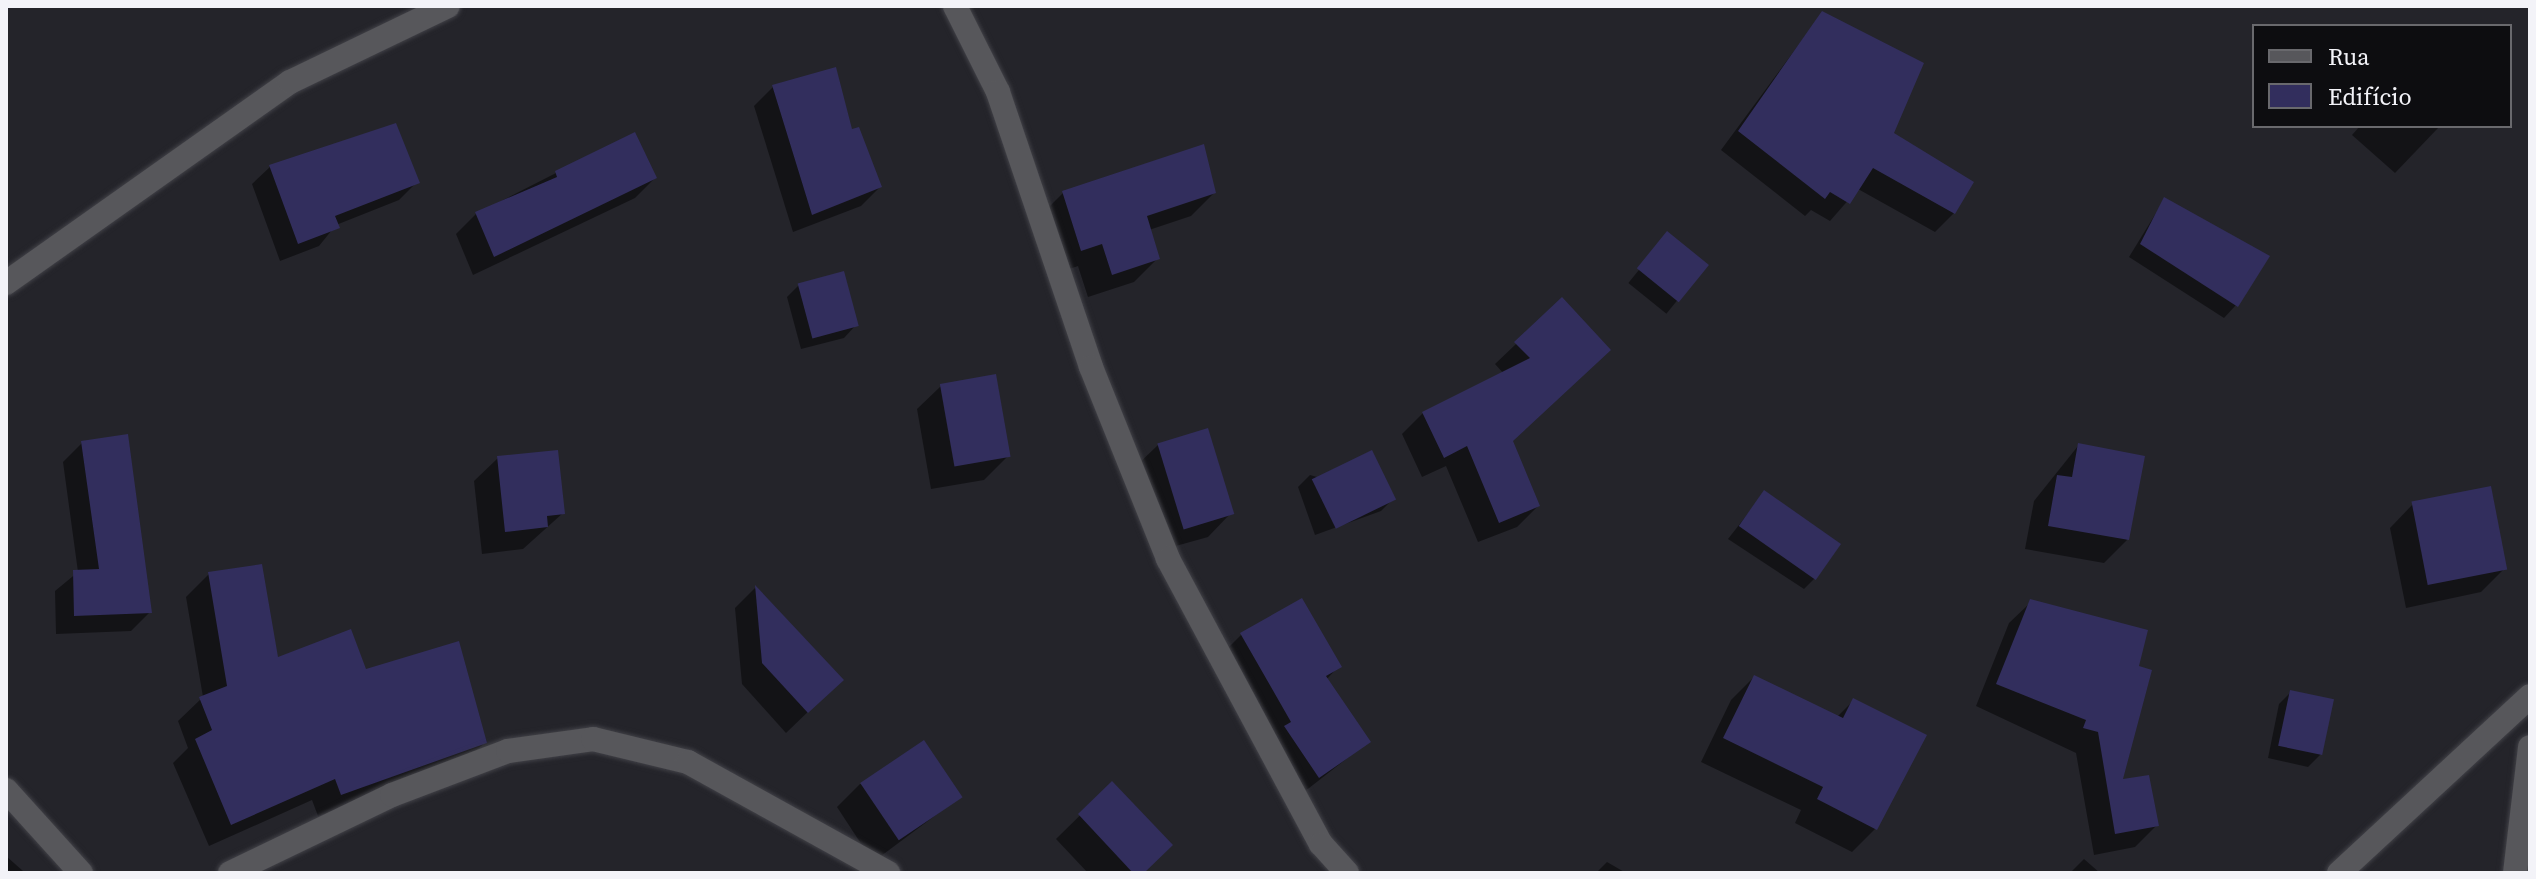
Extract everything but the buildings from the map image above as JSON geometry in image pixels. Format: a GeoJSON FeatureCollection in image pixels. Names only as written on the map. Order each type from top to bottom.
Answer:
{"type":"FeatureCollection","features":[{"type":"Feature","properties":{"kind":"street"},"geometry":{"type":"LineString","coordinates":[[6,283],[290,82],[448,6]]}},
{"type":"Feature","properties":{"kind":"street"},"geometry":{"type":"LineString","coordinates":[[955,6],[998,92],[1091,367],[1168,559],[1321,844],[1347,873]]}},
{"type":"Feature","properties":{"kind":"street"},"geometry":{"type":"LineString","coordinates":[[2339,873],[2530,696]]}},
{"type":"Feature","properties":{"kind":"street"},"geometry":{"type":"LineString","coordinates":[[230,873],[392,795],[508,751],[593,739],[688,762],[888,873]]}},
{"type":"Feature","properties":{"kind":"street"},"geometry":{"type":"LineString","coordinates":[[2515,873],[2530,747]]}},
{"type":"Feature","properties":{"kind":"street"},"geometry":{"type":"LineString","coordinates":[[6,790],[81,873]]}}]}
